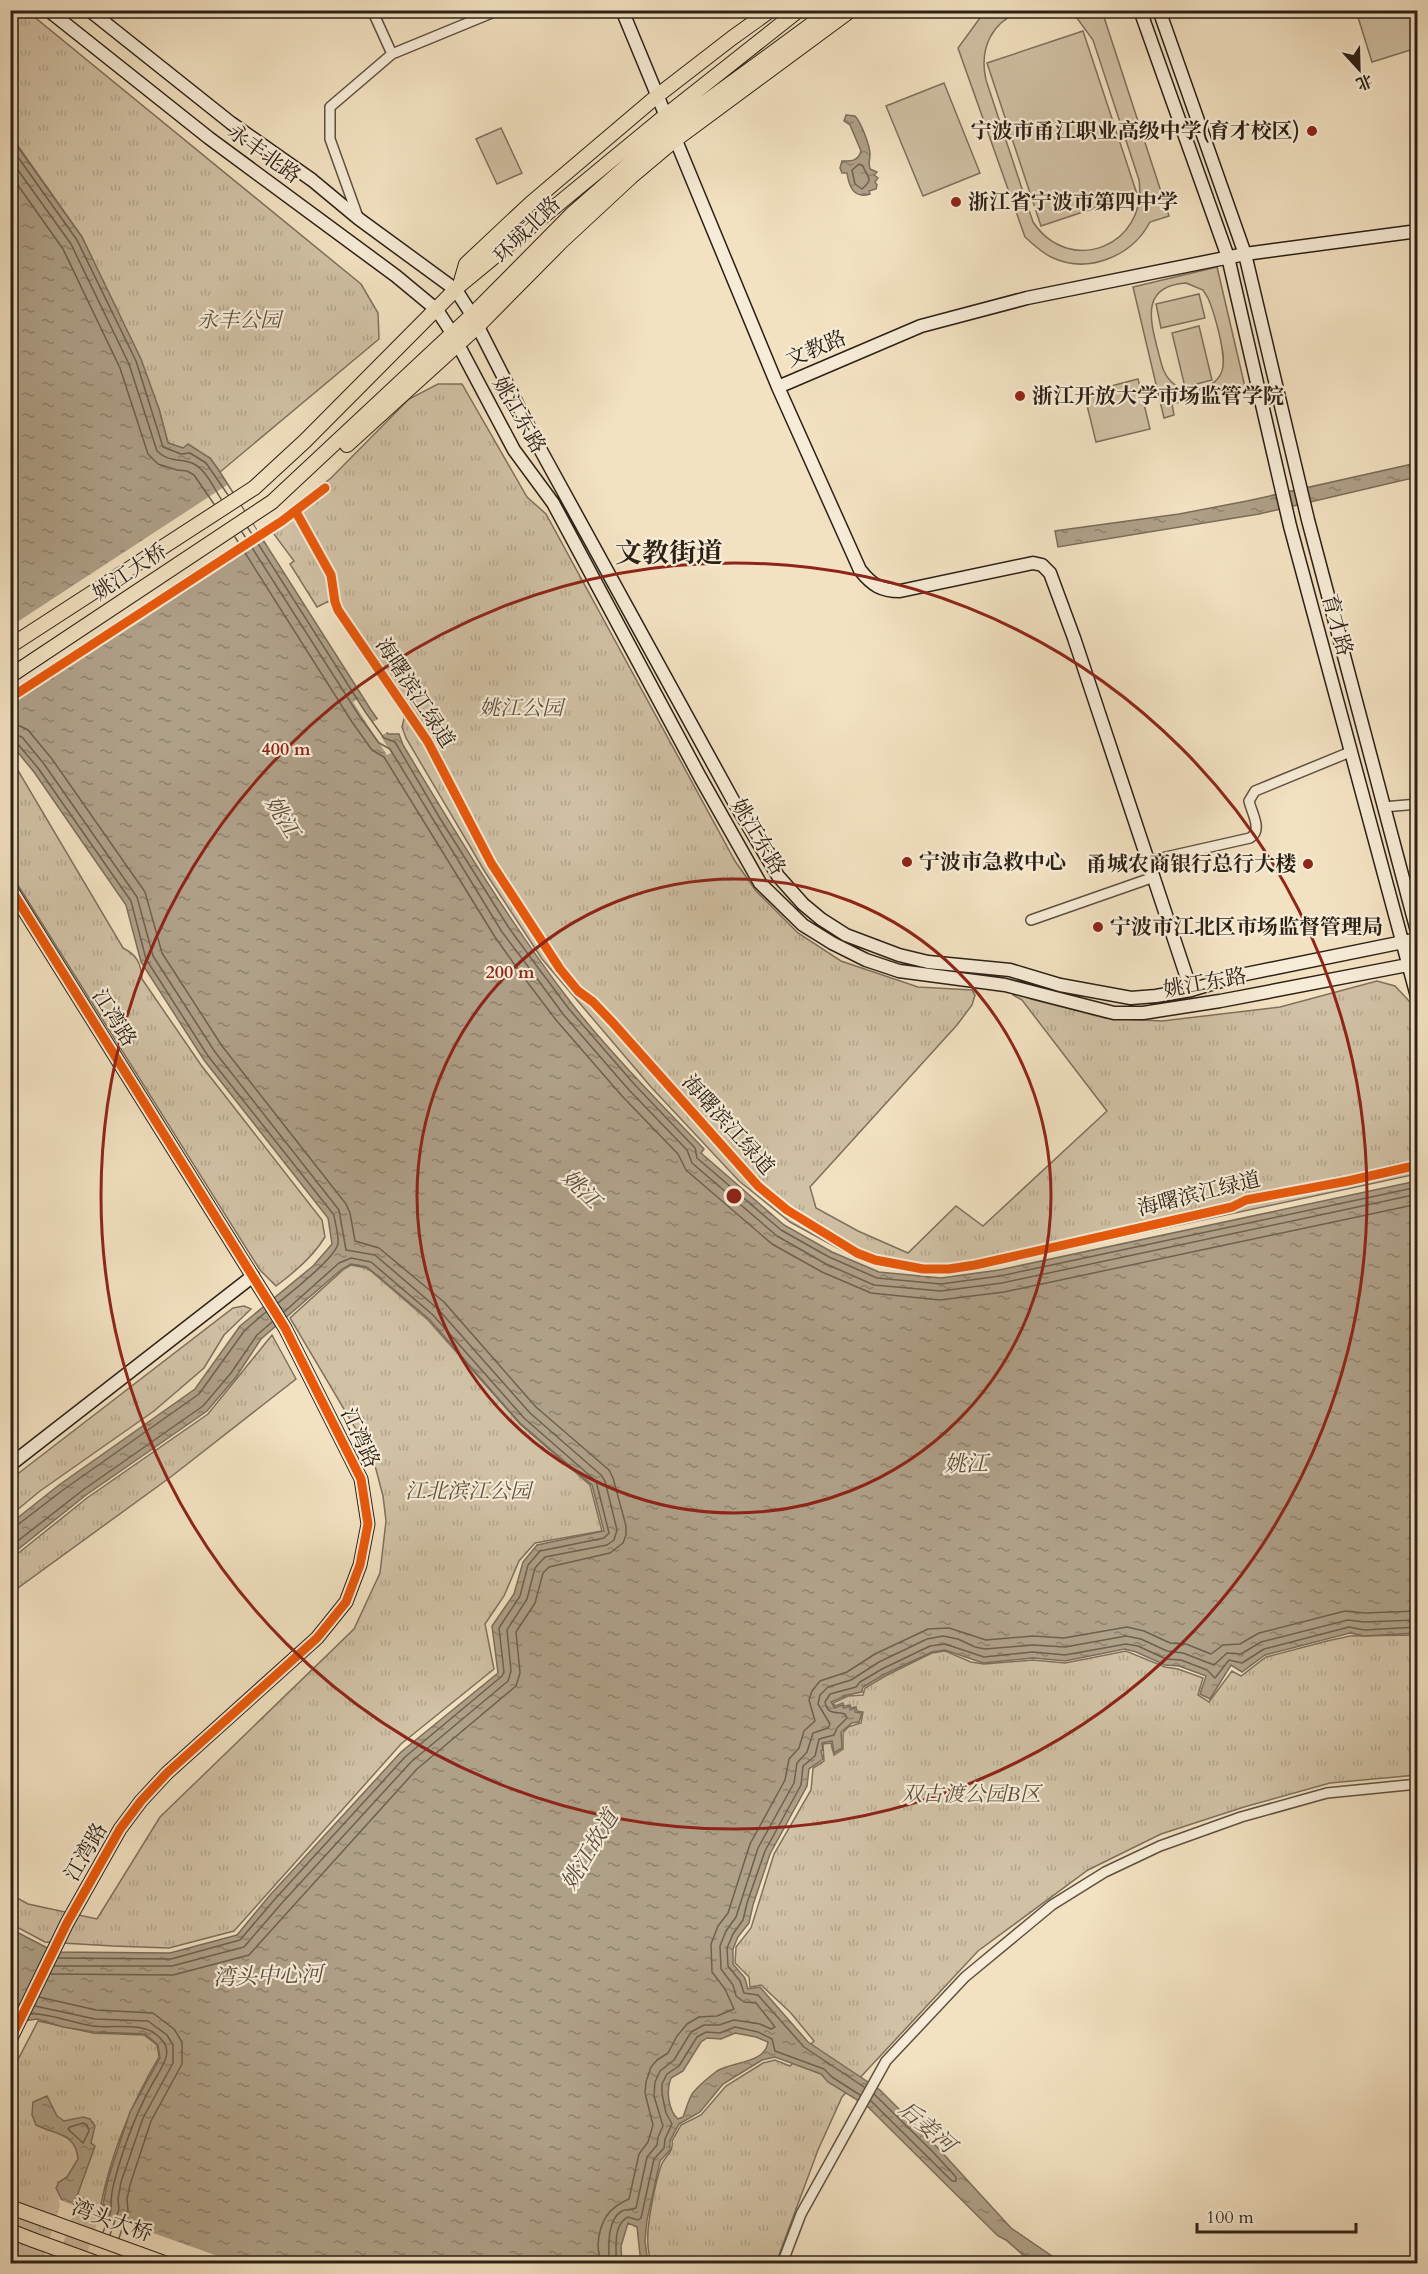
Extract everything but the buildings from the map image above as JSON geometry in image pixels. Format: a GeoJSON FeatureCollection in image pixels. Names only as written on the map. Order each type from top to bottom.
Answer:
{"type":"FeatureCollection","features":[{"type":"Feature","properties":{"kind":"main road","name":"永丰北路"},"geometry":{"type":"LineString","coordinates":[[48,10],[209,138],[396,276],[437,310],[455,339]]}},
{"type":"Feature","properties":{"kind":"main road","name":"永丰北路"},"geometry":{"type":"LineString","coordinates":[[89,10],[231,123],[312,180],[359,219],[458,287],[474,321]]}},
{"type":"Feature","properties":{"kind":"main road","name":"文教路"},"geometry":{"type":"LineString","coordinates":[[622,10],[778,387],[921,326],[1027,298],[1228,257]]}},
{"type":"Feature","properties":{"kind":"main road"},"geometry":{"type":"LineString","coordinates":[[458,287],[466,264],[531,203],[657,96],[771,10]]}},
{"type":"Feature","properties":{"kind":"main road","name":"环城北路"},"geometry":{"type":"LineString","coordinates":[[272,502],[474,321],[573,213],[799,10]]}},
{"type":"Feature","properties":{"kind":"main road","name":"环城北路"},"geometry":{"type":"LineString","coordinates":[[254,488],[278,468],[458,287],[831,10]]}},
{"type":"Feature","properties":{"kind":"main road"},"geometry":{"type":"LineString","coordinates":[[670,128],[851,10]]}},
{"type":"Feature","properties":{"kind":"main road","name":"育才路"},"geometry":{"type":"LineString","coordinates":[[1140,10],[1228,257],[1290,526],[1400,942],[1412,964],[1418,1000]]}},
{"type":"Feature","properties":{"kind":"main road","name":"育才路"},"geometry":{"type":"LineString","coordinates":[[1159,10],[1245,254],[1308,520],[1418,937]]}},
{"type":"Feature","properties":{"kind":"main road"},"geometry":{"type":"LineString","coordinates":[[1228,257],[1418,231]]}},
{"type":"Feature","properties":{"kind":"main road","name":"姚江东路"},"geometry":{"type":"LineString","coordinates":[[474,321],[538,447],[734,802],[778,876],[803,904],[846,935],[899,955],[928,962],[1010,970],[1059,985],[1131,998],[1191,990],[1241,975],[1418,937]]}},
{"type":"Feature","properties":{"kind":"main road","name":"姚江东路"},"geometry":{"type":"LineString","coordinates":[[455,339],[514,450],[553,503],[700,777],[760,883],[803,925],[866,960],[899,971],[1005,985],[1114,1014],[1143,1013],[1220,1001],[1412,964]]}},
{"type":"Feature","properties":{"kind":"main road"},"geometry":{"type":"LineString","coordinates":[[778,387],[852,554],[860,570],[871,582],[886,591],[900,591],[1033,563],[1042,565],[1050,573],[1191,990]]}},
{"type":"Feature","properties":{"kind":"main road","name":"姚江大桥"},"geometry":{"type":"LineString","coordinates":[[10,646],[254,488]]}},
{"type":"Feature","properties":{"kind":"main road","name":"姚江大桥"},"geometry":{"type":"LineString","coordinates":[[10,676],[272,502]]}},
{"type":"Feature","properties":{"kind":"main road","name":"江湾路"},"geometry":{"type":"LineString","coordinates":[[10,888],[285,1328],[361,1479],[368,1524],[360,1565],[346,1602],[316,1638],[192,1750],[141,1801],[115,1838],[68,1923],[10,2040]]}},
{"type":"Feature","properties":{"kind":"main road"},"geometry":{"type":"LineString","coordinates":[[10,1465],[253,1275]]}},
{"type":"Feature","properties":{"kind":"main road","name":"湾头大桥"},"geometry":{"type":"LineString","coordinates":[[10,2207],[167,2264]]}},
{"type":"Feature","properties":{"kind":"main road"},"geometry":{"type":"LineString","coordinates":[[10,2231],[99,2264]]}},
{"type":"Feature","properties":{"kind":"street"},"geometry":{"type":"LineString","coordinates":[[372,10],[392,54]]}},
{"type":"Feature","properties":{"kind":"street"},"geometry":{"type":"LineString","coordinates":[[359,219],[330,139],[330,107],[392,54],[500,10]]}},
{"type":"Feature","properties":{"kind":"street"},"geometry":{"type":"LineString","coordinates":[[1149,861],[1250,838],[1257,830],[1249,801],[1255,791],[1350,752]]}},
{"type":"Feature","properties":{"kind":"street"},"geometry":{"type":"LineString","coordinates":[[1383,807],[1418,804]]}},
{"type":"Feature","properties":{"kind":"street"},"geometry":{"type":"LineString","coordinates":[[1031,920],[1154,877]]}},
{"type":"Feature","properties":{"kind":"street"},"geometry":{"type":"LineString","coordinates":[[782,2264],[801,2214],[881,2069],[965,1977],[1052,1905],[1105,1872],[1160,1846],[1241,1817],[1327,1793],[1418,1784]]}},
{"type":"Feature","properties":{"kind":"green space","name":"永丰公园"},"geometry":{"type":"Polygon","coordinates":[[[10,11],[27,11],[361,284],[378,313],[379,339],[220,472],[210,458],[168,443],[159,409],[82,237],[11,136],[10,11]]]}},
{"type":"Feature","properties":{"kind":"green space"},"geometry":{"type":"Polygon","coordinates":[[[985,11],[1022,11],[1002,22],[995,29],[986,47],[984,69],[1033,222],[1049,239],[1066,248],[1085,250],[1103,246],[1119,237],[1131,222],[1139,203],[1139,180],[1093,40],[1077,18],[1062,11],[1102,11],[1169,216],[1150,222],[1142,234],[1121,253],[1094,263],[1065,262],[1047,255],[1025,237],[958,48],[985,11]]]}},
{"type":"Feature","properties":{"kind":"green space"},"geometry":{"type":"Polygon","coordinates":[[[1356,11],[1415,11],[1417,48],[1372,62],[1356,11]]]}},
{"type":"Feature","properties":{"kind":"green space"},"geometry":{"type":"Polygon","coordinates":[[[1083,31],[1137,194],[1041,226],[987,63],[1083,31]]]}},
{"type":"Feature","properties":{"kind":"green space"},"geometry":{"type":"Polygon","coordinates":[[[944,83],[980,173],[923,196],[886,106],[944,83]]]}},
{"type":"Feature","properties":{"kind":"green space"},"geometry":{"type":"Polygon","coordinates":[[[501,128],[522,173],[497,184],[476,139],[501,128]]]}},
{"type":"Feature","properties":{"kind":"green space"},"geometry":{"type":"Polygon","coordinates":[[[1217,267],[1245,387],[1172,404],[1174,415],[1164,418],[1133,287],[1217,267]],[[1186,283],[1172,285],[1156,296],[1152,305],[1152,324],[1162,367],[1170,380],[1186,390],[1197,390],[1210,385],[1217,380],[1223,367],[1217,324],[1210,302],[1203,290],[1186,283]]]}},
{"type":"Feature","properties":{"kind":"green space"},"geometry":{"type":"Polygon","coordinates":[[[1199,294],[1205,318],[1161,328],[1156,304],[1199,294]]]}},
{"type":"Feature","properties":{"kind":"green space"},"geometry":{"type":"Polygon","coordinates":[[[1199,326],[1212,380],[1185,387],[1172,333],[1199,326]]]}},
{"type":"Feature","properties":{"kind":"green space"},"geometry":{"type":"Polygon","coordinates":[[[1138,379],[1150,429],[1096,442],[1084,393],[1138,379]]]}},
{"type":"Feature","properties":{"kind":"green space","name":"姚江公园"},"geometry":{"type":"Polygon","coordinates":[[[438,384],[462,384],[527,497],[546,514],[735,861],[756,891],[798,933],[841,961],[918,987],[972,990],[975,995],[972,1005],[957,1025],[810,1187],[816,1208],[858,1231],[908,1253],[956,1206],[983,1226],[1107,1111],[1022,1000],[1013,995],[1015,992],[1031,999],[1105,1018],[1162,1021],[1280,1007],[1377,981],[1395,986],[1411,1003],[1417,1026],[1417,1174],[955,1273],[925,1273],[856,1258],[790,1222],[739,1181],[651,1087],[542,959],[485,872],[406,738],[402,727],[405,715],[329,601],[317,607],[290,564],[294,561],[268,526],[331,478],[409,399],[438,384]]]}},
{"type":"Feature","properties":{"kind":"green space"},"geometry":{"type":"Polygon","coordinates":[[[10,757],[123,948],[137,960],[141,968],[142,979],[201,1065],[322,1220],[325,1237],[303,1264],[276,1286],[260,1270],[11,874],[10,757]]]}},
{"type":"Feature","properties":{"kind":"green space","name":"江北滨江公园"},"geometry":{"type":"Polygon","coordinates":[[[351,1265],[371,1271],[428,1320],[520,1424],[590,1485],[602,1531],[535,1543],[519,1561],[504,1596],[485,1624],[494,1669],[401,1744],[234,1931],[169,1948],[45,1942],[11,1924],[10,1894],[28,1904],[97,1919],[160,1817],[354,1629],[380,1573],[386,1521],[383,1496],[373,1458],[290,1318],[351,1265]]]}},
{"type":"Feature","properties":{"kind":"green space"},"geometry":{"type":"Polygon","coordinates":[[[244,1306],[251,1309],[224,1335],[204,1368],[154,1411],[40,1491],[11,1515],[11,1479],[233,1308],[244,1306]]]}},
{"type":"Feature","properties":{"kind":"green space"},"geometry":{"type":"Polygon","coordinates":[[[272,1335],[296,1379],[172,1476],[11,1593],[11,1559],[87,1498],[208,1414],[272,1335]]]}},
{"type":"Feature","properties":{"kind":"green space","name":"双古渡公园B区"},"geometry":{"type":"Polygon","coordinates":[[[1417,1635],[1417,1775],[1330,1783],[1244,1807],[1161,1834],[1088,1870],[978,1951],[842,2097],[818,2150],[776,2263],[651,2264],[648,2237],[654,2194],[661,2166],[670,2152],[672,2141],[681,2125],[701,2115],[726,2086],[763,2063],[775,2060],[790,2066],[814,2041],[790,2012],[761,1985],[750,1987],[749,1977],[735,1963],[736,1947],[751,1928],[774,1854],[811,1790],[813,1768],[824,1761],[823,1744],[831,1743],[834,1755],[843,1749],[843,1733],[848,1727],[861,1723],[863,1712],[857,1711],[856,1707],[844,1706],[843,1703],[835,1706],[833,1703],[848,1696],[863,1695],[865,1688],[887,1675],[932,1653],[945,1651],[971,1662],[984,1664],[1033,1660],[1065,1663],[1126,1651],[1165,1667],[1203,1678],[1198,1695],[1209,1702],[1232,1671],[1241,1676],[1266,1657],[1350,1636],[1417,1635]]]}},
{"type":"Feature","properties":{"kind":"green space"},"geometry":{"type":"Polygon","coordinates":[[[38,2021],[93,2033],[144,2035],[157,2045],[159,2057],[131,2110],[117,2147],[101,2204],[105,2206],[85,2263],[11,2263],[10,2075],[38,2021]]]}},
{"type":"Feature","properties":{"kind":"water"},"geometry":{"type":"Polygon","coordinates":[[[846,115],[855,116],[860,123],[870,150],[870,169],[877,172],[874,175],[878,178],[875,182],[876,189],[869,191],[870,194],[860,195],[853,191],[847,173],[842,173],[840,168],[842,161],[856,159],[861,151],[850,125],[844,121],[846,115]]]}},
{"type":"Feature","properties":{"kind":"water"},"geometry":{"type":"Polygon","coordinates":[[[10,136],[82,237],[141,359],[159,409],[168,443],[183,448],[188,444],[210,458],[371,710],[388,734],[399,734],[403,745],[484,877],[526,941],[572,1004],[619,1060],[704,1149],[701,1153],[784,1225],[832,1252],[879,1272],[941,1278],[999,1270],[1417,1181],[1417,1633],[1364,1636],[1350,1633],[1265,1655],[1242,1672],[1231,1665],[1210,1699],[1200,1694],[1206,1676],[1179,1666],[1165,1665],[1125,1649],[1065,1661],[1033,1658],[983,1663],[945,1650],[932,1652],[885,1674],[863,1687],[862,1692],[831,1702],[835,1708],[842,1705],[844,1708],[850,1706],[850,1710],[855,1708],[855,1712],[862,1713],[859,1722],[852,1723],[841,1732],[842,1748],[834,1753],[832,1741],[822,1743],[823,1759],[809,1769],[807,1786],[770,1854],[749,1923],[738,1937],[733,1949],[733,1964],[745,1978],[748,1989],[760,1987],[808,2042],[880,2090],[937,2147],[1011,2228],[1062,2263],[1032,2263],[1006,2240],[998,2236],[867,2106],[828,2082],[821,2074],[775,2057],[762,2060],[723,2084],[700,2112],[679,2124],[670,2141],[670,2150],[660,2161],[647,2220],[645,2241],[648,2263],[641,2263],[637,2227],[628,2223],[621,2246],[622,2263],[86,2263],[106,2206],[103,2204],[108,2179],[130,2112],[160,2058],[158,2045],[145,2034],[94,2032],[63,2027],[37,2019],[11,2023],[11,1929],[55,1952],[170,1953],[237,1935],[270,1895],[401,1752],[498,1673],[492,1626],[514,1594],[523,1562],[537,1545],[604,1531],[592,1485],[520,1423],[429,1319],[367,1267],[351,1264],[342,1269],[261,1339],[236,1377],[207,1411],[86,1495],[11,1555],[11,1523],[59,1485],[195,1389],[240,1326],[313,1266],[332,1244],[328,1218],[204,1060],[141,962],[126,905],[34,772],[11,744],[10,136]],[[735,2033],[721,2039],[707,2038],[701,2042],[683,2071],[671,2078],[669,2083],[670,2105],[678,2119],[683,2117],[692,2094],[714,2073],[755,2058],[766,2049],[768,2042],[735,2033]]]}},
{"type":"Feature","properties":{"kind":"water"},"geometry":{"type":"Polygon","coordinates":[[[1417,463],[1417,477],[1259,514],[1058,547],[1055,531],[1179,514],[1417,463]]]}},
{"type":"Feature","properties":{"kind":"water"},"geometry":{"type":"Polygon","coordinates":[[[47,2096],[57,2116],[64,2121],[83,2117],[90,2119],[95,2126],[91,2143],[95,2146],[53,2263],[64,2204],[56,2188],[59,2182],[67,2177],[78,2159],[76,2150],[69,2139],[36,2125],[32,2115],[33,2102],[47,2096]]]}},
{"type":"Feature","properties":{"kind":"pier"},"geometry":{"type":"Polygon","coordinates":[[[227,485],[263,540],[11,702],[11,626],[227,485]]]}},
{"type":"Feature","properties":{"kind":"pier"},"geometry":{"type":"Polygon","coordinates":[[[358,699],[373,722],[380,718],[389,731],[381,736],[391,753],[387,755],[353,702],[358,699]]]}},
{"type":"Feature","properties":{"kind":"pier"},"geometry":{"type":"Polygon","coordinates":[[[58,2199],[76,2206],[56,2264],[42,2263],[60,2205],[58,2199]]]}},
{"type":"Feature","properties":{"kind":"pier"},"geometry":{"type":"Polygon","coordinates":[[[100,2214],[240,2264],[83,2264],[100,2214]]]}},
{"type":"Feature","properties":{"kind":"cycle path"},"geometry":{"type":"LineString","coordinates":[[10,698],[282,521],[325,488]]}},
{"type":"Feature","properties":{"kind":"cycle path","name":"海曙滨江绿道"},"geometry":{"type":"LineString","coordinates":[[296,512],[331,575],[338,610],[428,742],[491,863],[560,969],[578,991],[593,1002],[613,1023],[758,1186],[787,1210],[857,1253],[875,1260],[923,1269],[949,1269],[975,1265],[1232,1207],[1246,1200],[1418,1165]]}},
{"type":"Feature","properties":{"kind":"cycle path"},"geometry":{"type":"LineString","coordinates":[[10,888],[285,1328],[361,1479],[368,1524],[360,1565],[346,1602],[317,1638],[167,1773],[141,1801],[120,1829],[67,1923],[10,2040]]}},
{"type":"Feature","properties":{"kind":"place","name":"宁波市甬江职业高级中学(育才校区)"},"geometry":{"type":"Point","coordinates":[1312,131]}},
{"type":"Feature","properties":{"kind":"place","name":"浙江省宁波市第四中学"},"geometry":{"type":"Point","coordinates":[956,202]}},
{"type":"Feature","properties":{"kind":"place","name":"浙江开放大学市场监管学院"},"geometry":{"type":"Point","coordinates":[1020,396]}},
{"type":"Feature","properties":{"kind":"place","name":"宁波市急救中心"},"geometry":{"type":"Point","coordinates":[907,862]}},
{"type":"Feature","properties":{"kind":"place","name":"甬城农商银行总行大楼"},"geometry":{"type":"Point","coordinates":[1308,864]}},
{"type":"Feature","properties":{"kind":"place","name":"宁波市江北区市场监督管理局"},"geometry":{"type":"Point","coordinates":[1098,927]}},
{"type":"Feature","properties":{"kind":"district","name":"文教街道"},"geometry":{"type":"Point","coordinates":[669,553]}},
{"type":"Feature","properties":{"kind":"water label","name":"姚江"},"geometry":{"type":"Point","coordinates":[282,817]}},
{"type":"Feature","properties":{"kind":"water label","name":"姚江"},"geometry":{"type":"Point","coordinates":[581,1189]}},
{"type":"Feature","properties":{"kind":"water label","name":"姚江"},"geometry":{"type":"Point","coordinates":[966,1464]}},
{"type":"Feature","properties":{"kind":"water label","name":"姚江故道"},"geometry":{"type":"Point","coordinates":[590,1850]}},
{"type":"Feature","properties":{"kind":"water label","name":"湾头中心河"},"geometry":{"type":"Point","coordinates":[268,1976]}},
{"type":"Feature","properties":{"kind":"water label","name":"后姜河"},"geometry":{"type":"Point","coordinates":[927,2127]}}]}
